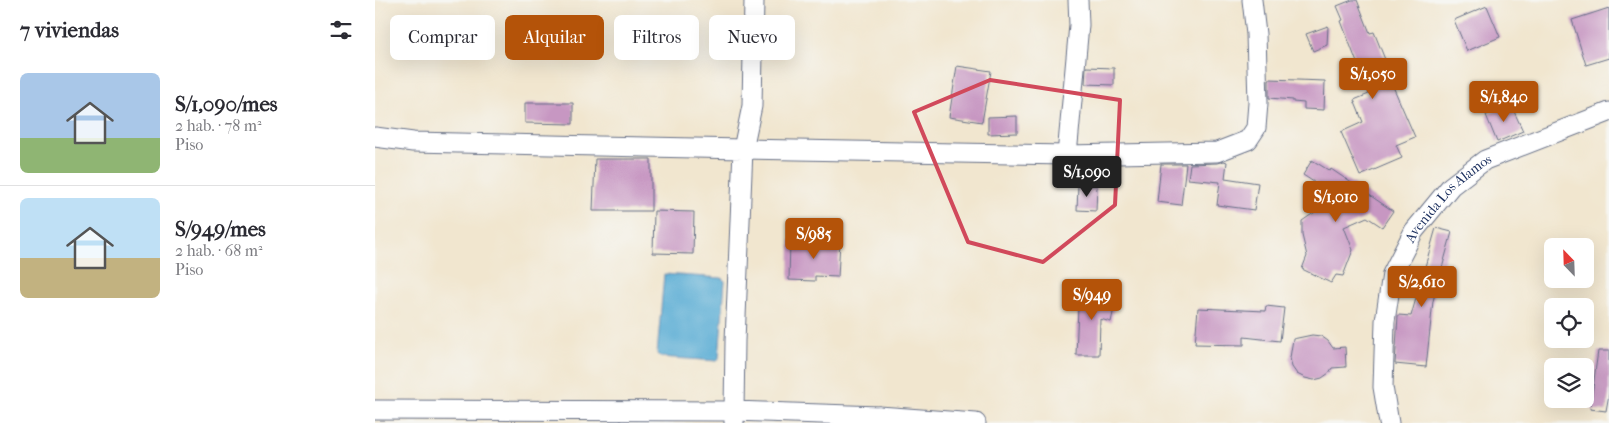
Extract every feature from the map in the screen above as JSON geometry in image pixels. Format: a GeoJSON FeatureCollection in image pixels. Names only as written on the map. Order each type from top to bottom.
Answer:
{"type":"FeatureCollection","features":[{"type":"Feature","properties":{"kind":"street"},"geometry":{"type":"LineString","coordinates":[[734,417],[735,340],[743,149],[752,106],[753,0]]}},
{"type":"Feature","properties":{"kind":"street"},"geometry":{"type":"LineString","coordinates":[[1067,154],[1079,25],[1078,0]]}},
{"type":"Feature","properties":{"kind":"street"},"geometry":{"type":"LineString","coordinates":[[375,137],[413,142],[743,149],[1067,154],[1217,152],[1248,140],[1256,128],[1258,104],[1256,34],[1252,0]]}},
{"type":"Feature","properties":{"kind":"street","name":"Avenida Los Alamos"},"geometry":{"type":"LineString","coordinates":[[1389,423],[1383,387],[1385,321],[1392,274],[1414,231],[1451,186],[1485,160],[1609,112]]}},
{"type":"Feature","properties":{"kind":"street"},"geometry":{"type":"LineString","coordinates":[[375,410],[877,419],[976,423]]}},
{"type":"Feature","properties":{"kind":"highlighted area"},"geometry":{"type":"Polygon","coordinates":[[[990,80],[1120,100],[1115,205],[1043,262],[968,242],[914,112],[990,80]]]}},
{"type":"Feature","properties":{"kind":"water"},"geometry":{"type":"Polygon","coordinates":[[[664,274],[722,278],[725,281],[719,358],[717,361],[660,357],[657,354],[664,274]]]}},
{"type":"Feature","properties":{"kind":"building"},"geometry":{"type":"Polygon","coordinates":[[[1357,0],[1370,33],[1374,32],[1388,67],[1385,68],[1415,137],[1396,145],[1402,158],[1360,176],[1341,132],[1363,122],[1354,100],[1369,94],[1337,6],[1357,0]]]}},
{"type":"Feature","properties":{"kind":"building"},"geometry":{"type":"Polygon","coordinates":[[[1487,6],[1500,37],[1467,51],[1454,20],[1487,6]]]}},
{"type":"Feature","properties":{"kind":"building"},"geometry":{"type":"Polygon","coordinates":[[[1609,8],[1609,58],[1586,65],[1572,20],[1609,8]]]}},
{"type":"Feature","properties":{"kind":"building"},"geometry":{"type":"Polygon","coordinates":[[[1328,26],[1327,45],[1313,51],[1306,34],[1328,26]]]}},
{"type":"Feature","properties":{"kind":"building"},"geometry":{"type":"Polygon","coordinates":[[[957,66],[991,71],[982,122],[949,117],[957,66]]]}},
{"type":"Feature","properties":{"kind":"building"},"geometry":{"type":"Polygon","coordinates":[[[1086,67],[1114,68],[1114,85],[1085,84],[1086,67]]]}},
{"type":"Feature","properties":{"kind":"building"},"geometry":{"type":"Polygon","coordinates":[[[1269,79],[1325,81],[1324,110],[1304,109],[1304,103],[1269,98],[1269,79]]]}},
{"type":"Feature","properties":{"kind":"building"},"geometry":{"type":"Polygon","coordinates":[[[525,103],[573,103],[573,124],[525,123],[525,103]]]}},
{"type":"Feature","properties":{"kind":"building"},"geometry":{"type":"Polygon","coordinates":[[[1511,105],[1523,131],[1497,142],[1486,115],[1511,105]]]}},
{"type":"Feature","properties":{"kind":"building"},"geometry":{"type":"Polygon","coordinates":[[[1017,116],[1017,133],[988,134],[988,117],[1017,116]]]}},
{"type":"Feature","properties":{"kind":"building"},"geometry":{"type":"Polygon","coordinates":[[[595,159],[651,159],[651,211],[593,211],[595,159]]]}},
{"type":"Feature","properties":{"kind":"building"},"geometry":{"type":"Polygon","coordinates":[[[1312,160],[1330,171],[1331,169],[1393,211],[1382,227],[1367,217],[1344,227],[1353,250],[1343,276],[1336,275],[1331,283],[1302,269],[1307,256],[1302,235],[1302,221],[1337,197],[1303,175],[1312,160]]]}},
{"type":"Feature","properties":{"kind":"building"},"geometry":{"type":"Polygon","coordinates":[[[1227,162],[1225,178],[1258,183],[1254,210],[1217,205],[1220,182],[1188,179],[1190,164],[1227,162]]]}},
{"type":"Feature","properties":{"kind":"building"},"geometry":{"type":"Polygon","coordinates":[[[1161,164],[1186,164],[1181,205],[1157,202],[1161,164]]]}},
{"type":"Feature","properties":{"kind":"building"},"geometry":{"type":"Polygon","coordinates":[[[1078,185],[1097,186],[1096,211],[1077,210],[1078,185]]]}},
{"type":"Feature","properties":{"kind":"building"},"geometry":{"type":"Polygon","coordinates":[[[654,211],[694,212],[693,254],[653,253],[654,211]]]}},
{"type":"Feature","properties":{"kind":"building"},"geometry":{"type":"Polygon","coordinates":[[[1436,228],[1452,232],[1433,301],[1426,367],[1395,364],[1398,315],[1411,316],[1436,228]]]}},
{"type":"Feature","properties":{"kind":"building"},"geometry":{"type":"Polygon","coordinates":[[[790,240],[840,241],[838,277],[815,276],[815,281],[789,280],[790,240]]]}},
{"type":"Feature","properties":{"kind":"building"},"geometry":{"type":"Polygon","coordinates":[[[1082,290],[1116,299],[1111,322],[1100,319],[1099,355],[1076,355],[1078,307],[1082,290]]]}},
{"type":"Feature","properties":{"kind":"building"},"geometry":{"type":"Polygon","coordinates":[[[1266,306],[1284,308],[1280,341],[1244,337],[1244,345],[1195,344],[1198,308],[1265,311],[1266,306]]]}},
{"type":"Feature","properties":{"kind":"building"},"geometry":{"type":"Polygon","coordinates":[[[1312,335],[1321,336],[1333,348],[1345,347],[1346,367],[1332,368],[1322,378],[1314,380],[1297,374],[1292,367],[1290,358],[1293,339],[1312,335]]]}},
{"type":"Feature","properties":{"kind":"building"},"geometry":{"type":"Polygon","coordinates":[[[1598,351],[1609,351],[1609,394],[1606,411],[1590,409],[1594,408],[1594,380],[1598,351]]]}}]}
